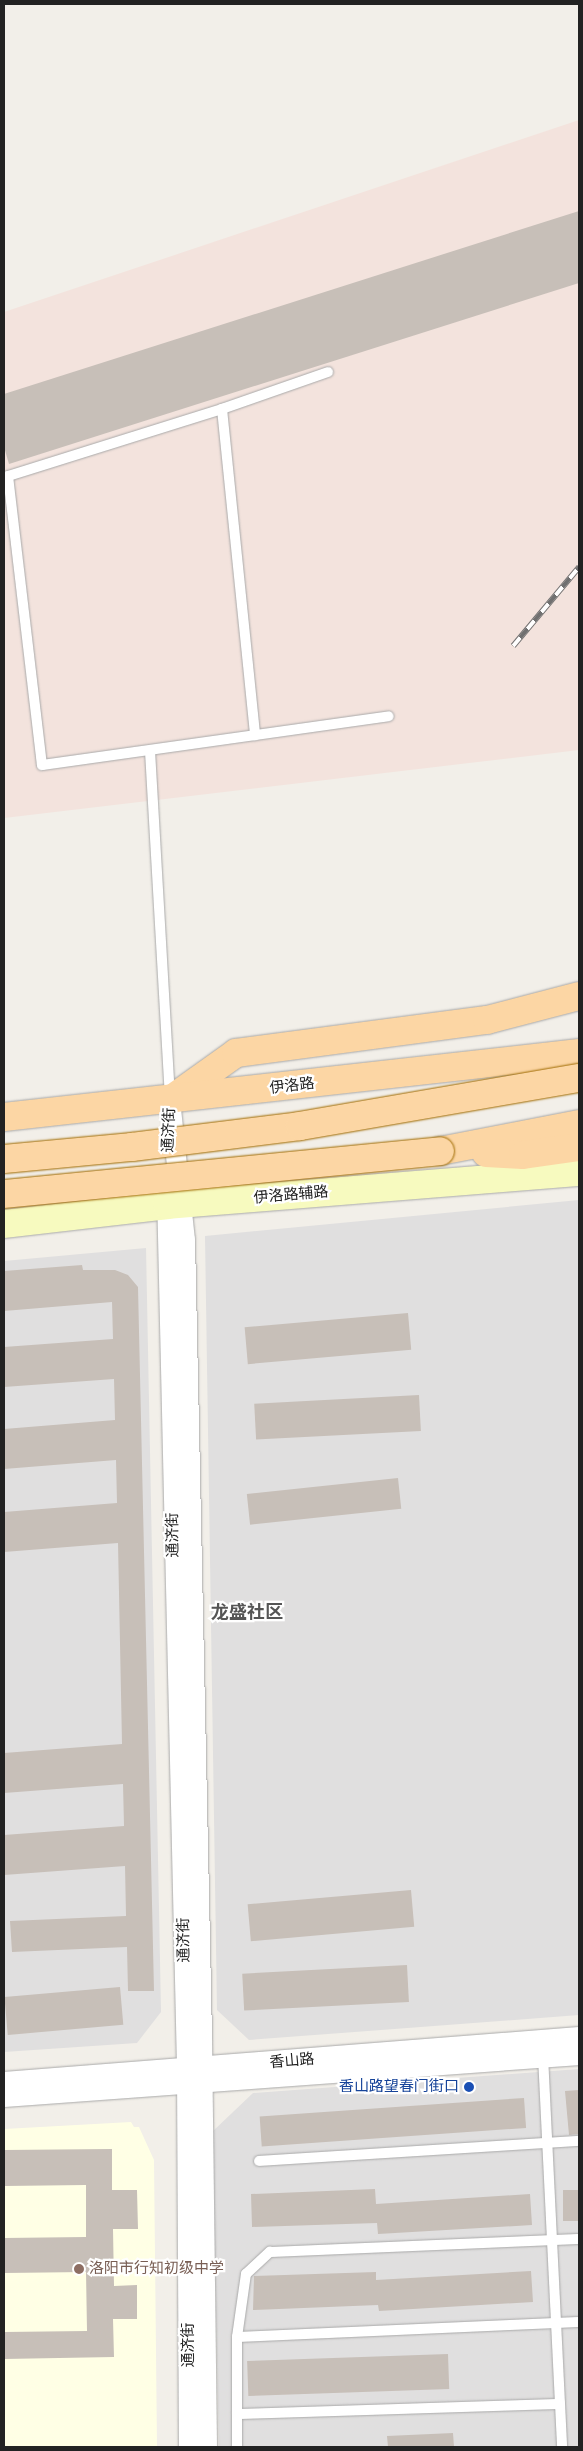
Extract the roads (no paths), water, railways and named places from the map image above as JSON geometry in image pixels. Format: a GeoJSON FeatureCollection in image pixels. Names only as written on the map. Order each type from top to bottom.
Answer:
{"type":"FeatureCollection","features":[{"type":"Feature","properties":{"kind":"main road"},"geometry":{"type":"LineString","coordinates":[[170,1100],[236,1053],[487,1020],[579,996]]}},
{"type":"Feature","properties":{"kind":"main road","name":"伊洛路"},"geometry":{"type":"LineString","coordinates":[[4,1117],[579,1053]]}},
{"type":"Feature","properties":{"kind":"main road"},"geometry":{"type":"LineString","coordinates":[[4,1159],[132,1148],[300,1126],[579,1078]]}},
{"type":"Feature","properties":{"kind":"main road"},"geometry":{"type":"LineString","coordinates":[[4,1194],[440,1151],[579,1124]]}},
{"type":"Feature","properties":{"kind":"main road"},"geometry":{"type":"LineString","coordinates":[[440,1151],[523,1155],[579,1147]]}},
{"type":"Feature","properties":{"kind":"main road","name":"伊洛路辅路"},"geometry":{"type":"LineString","coordinates":[[4,1224],[174,1204],[579,1172]]}},
{"type":"Feature","properties":{"kind":"street","name":"通济街"},"geometry":{"type":"LineString","coordinates":[[170,1100],[195,2076],[207,2447]]}},
{"type":"Feature","properties":{"kind":"street","name":"香山路"},"geometry":{"type":"LineString","coordinates":[[543,2049],[579,2037]]}},
{"type":"Feature","properties":{"kind":"street","name":"香山路"},"geometry":{"type":"LineString","coordinates":[[4,2097],[195,2076],[543,2049],[579,2055]]}},
{"type":"Feature","properties":{"kind":"street","name":"通济街"},"geometry":{"type":"LineString","coordinates":[[189,2447],[195,2076]]}},
{"type":"Feature","properties":{"kind":"street","name":"香山路"},"geometry":{"type":"LineString","coordinates":[[4,2082],[195,2076]]}},
{"type":"Feature","properties":{"kind":"lane"},"geometry":{"type":"LineString","coordinates":[[328,372],[222,409],[8,476],[42,765],[389,716]]}},
{"type":"Feature","properties":{"kind":"lane"},"geometry":{"type":"LineString","coordinates":[[222,409],[255,735]]}},
{"type":"Feature","properties":{"kind":"lane"},"geometry":{"type":"LineString","coordinates":[[150,751],[170,1100]]}},
{"type":"Feature","properties":{"kind":"lane"},"geometry":{"type":"LineString","coordinates":[[543,2049],[562,2447]]}},
{"type":"Feature","properties":{"kind":"lane"},"geometry":{"type":"LineString","coordinates":[[259,2161],[579,2141]]}},
{"type":"Feature","properties":{"kind":"lane"},"geometry":{"type":"LineString","coordinates":[[237,2447],[237,2337],[246,2274],[270,2252],[579,2240]]}},
{"type":"Feature","properties":{"kind":"lane"},"geometry":{"type":"LineString","coordinates":[[237,2337],[579,2322]]}},
{"type":"Feature","properties":{"kind":"lane"},"geometry":{"type":"LineString","coordinates":[[237,2414],[560,2404]]}},
{"type":"Feature","properties":{"kind":"railway"},"geometry":{"type":"LineString","coordinates":[[513,646],[579,567]]}},
{"type":"Feature","properties":{"kind":"place","name":"香山路望春门街口"},"geometry":{"type":"Point","coordinates":[469,2087]}},
{"type":"Feature","properties":{"kind":"place","name":"洛阳市行知初级中学"},"geometry":{"type":"Point","coordinates":[79,2269]}},
{"type":"Feature","properties":{"kind":"district","name":"龙盛社区"},"geometry":{"type":"Point","coordinates":[247,1612]}}]}
